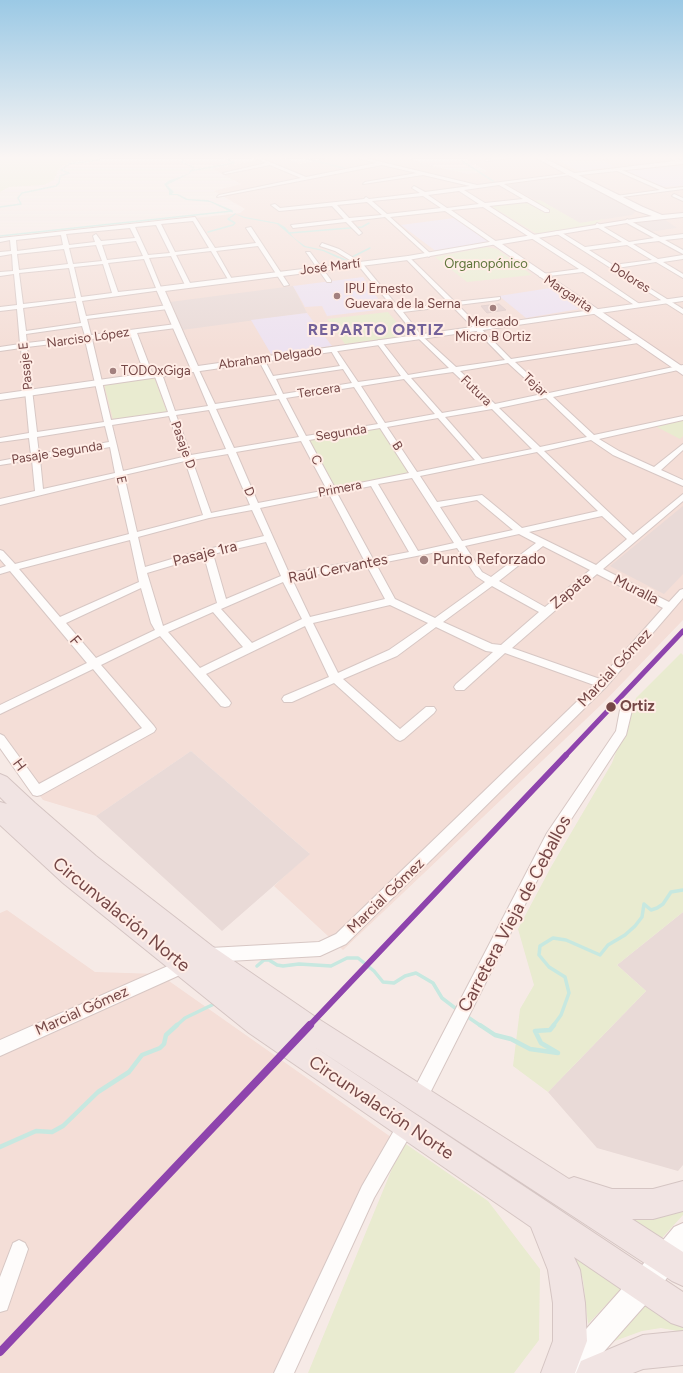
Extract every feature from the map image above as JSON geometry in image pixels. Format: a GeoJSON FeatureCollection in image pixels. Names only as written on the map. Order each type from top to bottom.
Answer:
{"type":"FeatureCollection","features":[{"type":"Feature","properties":{"kind":"highway","name":"Circunvalación Norte"},"geometry":{"type":"LineString","coordinates":[[0,783],[27,810],[88,863],[193,961],[258,1024],[406,1126],[683,1311]]}},
{"type":"Feature","properties":{"kind":"highway","name":"Circunvalación Norte"},"geometry":{"type":"LineString","coordinates":[[0,811],[71,876],[193,961],[308,1027],[552,1185],[677,1254]]}},
{"type":"Feature","properties":{"kind":"highway"},"geometry":{"type":"LineString","coordinates":[[552,1185],[612,1204],[653,1204],[683,1196]]}},
{"type":"Feature","properties":{"kind":"highway"},"geometry":{"type":"LineString","coordinates":[[542,1217],[564,1270],[569,1303],[570,1341],[558,1373]]}},
{"type":"Feature","properties":{"kind":"highway"},"geometry":{"type":"LineString","coordinates":[[593,1373],[643,1352],[683,1348]]}},
{"type":"Feature","properties":{"kind":"main road","name":"José Martí"},"geometry":{"type":"LineString","coordinates":[[495,243],[619,222]]}},
{"type":"Feature","properties":{"kind":"main road","name":"Margarita"},"geometry":{"type":"LineString","coordinates":[[495,243],[593,311],[681,369]]}},
{"type":"Feature","properties":{"kind":"main road"},"geometry":{"type":"LineString","coordinates":[[566,1373],[644,1285],[677,1254]]}},
{"type":"Feature","properties":{"kind":"street"},"geometry":{"type":"LineString","coordinates":[[0,240],[167,222]]}},
{"type":"Feature","properties":{"kind":"street"},"geometry":{"type":"LineString","coordinates":[[197,222],[231,280]]}},
{"type":"Feature","properties":{"kind":"street"},"geometry":{"type":"LineString","coordinates":[[293,226],[336,222]]}},
{"type":"Feature","properties":{"kind":"street"},"geometry":{"type":"LineString","coordinates":[[348,222],[359,233]]}},
{"type":"Feature","properties":{"kind":"street"},"geometry":{"type":"LineString","coordinates":[[392,222],[429,255]]}},
{"type":"Feature","properties":{"kind":"street","name":"Margarita"},"geometry":{"type":"LineString","coordinates":[[465,222],[495,243]]}},
{"type":"Feature","properties":{"kind":"street"},"geometry":{"type":"LineString","coordinates":[[512,222],[638,305]]}},
{"type":"Feature","properties":{"kind":"street"},"geometry":{"type":"LineString","coordinates":[[629,222],[683,252]]}},
{"type":"Feature","properties":{"kind":"street"},"geometry":{"type":"LineString","coordinates":[[158,223],[188,285]]}},
{"type":"Feature","properties":{"kind":"street"},"geometry":{"type":"LineString","coordinates":[[315,224],[320,229]]}},
{"type":"Feature","properties":{"kind":"street","name":"D"},"geometry":{"type":"LineString","coordinates":[[132,225],[286,578],[335,678],[400,736],[430,710]]}},
{"type":"Feature","properties":{"kind":"street"},"geometry":{"type":"LineString","coordinates":[[597,225],[683,276]]}},
{"type":"Feature","properties":{"kind":"street"},"geometry":{"type":"LineString","coordinates":[[249,228],[286,285]]}},
{"type":"Feature","properties":{"kind":"street"},"geometry":{"type":"LineString","coordinates":[[94,230],[116,295]]}},
{"type":"Feature","properties":{"kind":"street","name":"Dolores"},"geometry":{"type":"LineString","coordinates":[[557,232],[683,312]]}},
{"type":"Feature","properties":{"kind":"street","name":"E"},"geometry":{"type":"LineString","coordinates":[[62,233],[100,382],[144,583],[156,623],[161,631],[225,703]]}},
{"type":"Feature","properties":{"kind":"street"},"geometry":{"type":"LineString","coordinates":[[584,249],[683,236]]}},
{"type":"Feature","properties":{"kind":"street","name":"Pasaje E"},"geometry":{"type":"LineString","coordinates":[[13,239],[39,492]]}},
{"type":"Feature","properties":{"kind":"street"},"geometry":{"type":"LineString","coordinates":[[0,254],[138,239]]}},
{"type":"Feature","properties":{"kind":"street","name":"José Martí"},"geometry":{"type":"LineString","coordinates":[[0,309],[408,258],[495,243]]}},
{"type":"Feature","properties":{"kind":"street"},"geometry":{"type":"LineString","coordinates":[[0,274],[260,244]]}},
{"type":"Feature","properties":{"kind":"street","name":"Futura"},"geometry":{"type":"LineString","coordinates":[[322,245],[337,250],[360,264],[418,336],[632,539]]}},
{"type":"Feature","properties":{"kind":"street"},"geometry":{"type":"LineString","coordinates":[[308,254],[329,281]]}},
{"type":"Feature","properties":{"kind":"street"},"geometry":{"type":"LineString","coordinates":[[611,266],[683,257]]}},
{"type":"Feature","properties":{"kind":"street","name":"Tejar"},"geometry":{"type":"LineString","coordinates":[[408,258],[510,361],[593,438],[616,453],[683,483]]}},
{"type":"Feature","properties":{"kind":"street"},"geometry":{"type":"LineString","coordinates":[[542,276],[586,270]]}},
{"type":"Feature","properties":{"kind":"street"},"geometry":{"type":"LineString","coordinates":[[398,311],[498,298]]}},
{"type":"Feature","properties":{"kind":"street","name":"Abraham Delgado"},"geometry":{"type":"LineString","coordinates":[[0,397],[683,299]]}},
{"type":"Feature","properties":{"kind":"street"},"geometry":{"type":"LineString","coordinates":[[22,333],[168,307]]}},
{"type":"Feature","properties":{"kind":"street","name":"Narciso López"},"geometry":{"type":"LineString","coordinates":[[0,350],[176,326]]}},
{"type":"Feature","properties":{"kind":"street","name":"Pasaje D"},"geometry":{"type":"LineString","coordinates":[[133,332],[172,413],[208,516]]}},
{"type":"Feature","properties":{"kind":"street","name":"Tercera"},"geometry":{"type":"LineString","coordinates":[[0,440],[638,341]]}},
{"type":"Feature","properties":{"kind":"street"},"geometry":{"type":"LineString","coordinates":[[379,342],[406,377],[480,461]]}},
{"type":"Feature","properties":{"kind":"street","name":"B"},"geometry":{"type":"LineString","coordinates":[[333,349],[479,574],[546,612]]}},
{"type":"Feature","properties":{"kind":"street","name":"C"},"geometry":{"type":"LineString","coordinates":[[261,359],[391,601]]}},
{"type":"Feature","properties":{"kind":"street"},"geometry":{"type":"LineString","coordinates":[[271,378],[345,367]]}},
{"type":"Feature","properties":{"kind":"street","name":"Segunda"},"geometry":{"type":"LineString","coordinates":[[0,502],[188,458],[492,407],[681,369]]}},
{"type":"Feature","properties":{"kind":"street","name":"Primera"},"geometry":{"type":"LineString","coordinates":[[0,571],[208,516],[537,450],[683,418]]}},
{"type":"Feature","properties":{"kind":"street","name":"Pasaje Segunda"},"geometry":{"type":"LineString","coordinates":[[0,463],[114,444]]}},
{"type":"Feature","properties":{"kind":"street"},"geometry":{"type":"LineString","coordinates":[[655,471],[683,446]]}},
{"type":"Feature","properties":{"kind":"street"},"geometry":{"type":"LineString","coordinates":[[373,483],[415,554]]}},
{"type":"Feature","properties":{"kind":"street","name":"Zapata"},"geometry":{"type":"LineString","coordinates":[[460,687],[546,612],[683,497]]}},
{"type":"Feature","properties":{"kind":"street","name":"Muralla"},"geometry":{"type":"LineString","coordinates":[[435,505],[479,498],[520,531],[670,607]]}},
{"type":"Feature","properties":{"kind":"street","name":"Raúl Cervantes"},"geometry":{"type":"LineString","coordinates":[[0,710],[161,631],[286,578],[415,554],[604,513]]}},
{"type":"Feature","properties":{"kind":"street","name":"Pasaje 1ra"},"geometry":{"type":"LineString","coordinates":[[142,571],[208,552],[269,538]]}},
{"type":"Feature","properties":{"kind":"street"},"geometry":{"type":"LineString","coordinates":[[288,699],[393,653],[436,623],[542,542]]}},
{"type":"Feature","properties":{"kind":"street"},"geometry":{"type":"LineString","coordinates":[[208,552],[219,606],[250,648]]}},
{"type":"Feature","properties":{"kind":"street","name":"F"},"geometry":{"type":"LineString","coordinates":[[0,553],[150,728],[37,791]]}},
{"type":"Feature","properties":{"kind":"street"},"geometry":{"type":"LineString","coordinates":[[59,622],[144,583]]}},
{"type":"Feature","properties":{"kind":"street","name":"Marcial Gómez"},"geometry":{"type":"LineString","coordinates":[[0,1048],[193,961],[320,949],[341,940],[602,684],[683,592]]}},
{"type":"Feature","properties":{"kind":"street"},"geometry":{"type":"LineString","coordinates":[[199,673],[307,621],[391,601],[490,648],[504,649],[602,684]]}},
{"type":"Feature","properties":{"kind":"street","name":"Carretera Vieja de Ceballos"},"geometry":{"type":"LineString","coordinates":[[418,1099],[552,837],[622,732],[626,710]]}},
{"type":"Feature","properties":{"kind":"street","name":"H"},"geometry":{"type":"LineString","coordinates":[[0,739],[37,791]]}},
{"type":"Feature","properties":{"kind":"street"},"geometry":{"type":"LineString","coordinates":[[284,1373],[368,1192],[406,1126]]}},
{"type":"Feature","properties":{"kind":"street"},"geometry":{"type":"LineString","coordinates":[[0,1303],[19,1249]]}},
{"type":"Feature","properties":{"kind":"shaded area"},"geometry":{"type":"Polygon","coordinates":[[[159,222],[683,222],[683,620],[603,703],[343,950],[274,886],[309,853],[191,751],[96,816],[43,800],[0,742],[0,240],[159,222]]]}},
{"type":"Feature","properties":{"kind":"shaded area"},"geometry":{"type":"Polygon","coordinates":[[[423,222],[460,222],[490,242],[437,252],[401,225],[423,222]]]}},
{"type":"Feature","properties":{"kind":"shaded area"},"geometry":{"type":"Polygon","coordinates":[[[631,222],[668,222],[677,228],[649,232],[631,222]]]}},
{"type":"Feature","properties":{"kind":"shaded area","name":"IPU Ernesto Guevara de la Serna"},"geometry":{"type":"Polygon","coordinates":[[[363,277],[385,309],[327,316],[322,306],[305,307],[293,286],[363,277]]]}},
{"type":"Feature","properties":{"kind":"shaded area"},"geometry":{"type":"Polygon","coordinates":[[[293,286],[307,313],[182,330],[170,302],[293,286]]]}},
{"type":"Feature","properties":{"kind":"shaded area"},"geometry":{"type":"Polygon","coordinates":[[[550,288],[579,309],[526,318],[499,296],[550,288]]]}},
{"type":"Feature","properties":{"kind":"shaded area"},"geometry":{"type":"Polygon","coordinates":[[[307,313],[332,346],[271,354],[251,320],[307,313]]]}},
{"type":"Feature","properties":{"kind":"shaded area"},"geometry":{"type":"Polygon","coordinates":[[[683,506],[683,574],[664,594],[610,566],[683,506]]]}},
{"type":"Feature","properties":{"kind":"shaded area"},"geometry":{"type":"Polygon","coordinates":[[[191,751],[310,854],[222,931],[96,816],[191,751]]]}},
{"type":"Feature","properties":{"kind":"shaded area"},"geometry":{"type":"Polygon","coordinates":[[[7,910],[95,972],[159,974],[398,1142],[280,1373],[0,1373],[0,913],[7,910]]]}},
{"type":"Feature","properties":{"kind":"shaded area"},"geometry":{"type":"Polygon","coordinates":[[[683,912],[683,1165],[678,1171],[597,1148],[548,1092],[646,991],[617,965],[683,912]]]}},
{"type":"Feature","properties":{"kind":"green space"},"geometry":{"type":"Polygon","coordinates":[[[517,222],[598,222],[593,225],[537,234],[517,222]]]}},
{"type":"Feature","properties":{"kind":"green space","name":"Organopónico"},"geometry":{"type":"Polygon","coordinates":[[[487,247],[497,249],[532,275],[467,282],[435,257],[487,247]]]}},
{"type":"Feature","properties":{"kind":"green space"},"geometry":{"type":"Polygon","coordinates":[[[388,312],[408,336],[345,344],[327,319],[388,312]]]}},
{"type":"Feature","properties":{"kind":"green space"},"geometry":{"type":"Polygon","coordinates":[[[154,377],[167,412],[113,420],[104,384],[154,377]]]}},
{"type":"Feature","properties":{"kind":"green space"},"geometry":{"type":"Polygon","coordinates":[[[683,419],[683,436],[680,439],[653,425],[683,419]]]}},
{"type":"Feature","properties":{"kind":"green space"},"geometry":{"type":"Polygon","coordinates":[[[380,428],[410,473],[333,487],[308,440],[380,428]]]}},
{"type":"Feature","properties":{"kind":"green space"},"geometry":{"type":"Polygon","coordinates":[[[681,653],[683,655],[683,912],[617,965],[646,991],[548,1092],[513,1066],[520,1009],[534,985],[518,929],[551,867],[612,763],[636,698],[681,653]]]}},
{"type":"Feature","properties":{"kind":"green space"},"geometry":{"type":"Polygon","coordinates":[[[403,1142],[488,1201],[540,1269],[539,1340],[514,1373],[308,1373],[403,1142]]]}},
{"type":"Feature","properties":{"kind":"green space"},"geometry":{"type":"Polygon","coordinates":[[[683,1211],[683,1215],[662,1238],[624,1219],[658,1218],[683,1211]]]}},
{"type":"Feature","properties":{"kind":"green space"},"geometry":{"type":"Polygon","coordinates":[[[571,1245],[625,1285],[588,1324],[583,1280],[571,1245]]]}},
{"type":"Feature","properties":{"kind":"green space"},"geometry":{"type":"Polygon","coordinates":[[[651,1299],[683,1320],[683,1332],[661,1328],[642,1331],[609,1343],[651,1299]]]}},
{"type":"Feature","properties":{"kind":"water"},"geometry":{"type":"Polygon","coordinates":[[[266,222],[278,223],[285,227],[294,238],[305,246],[324,250],[352,262],[340,259],[323,251],[304,247],[277,224],[266,222]]]}},
{"type":"Feature","properties":{"kind":"building","name":"Mercado Micro B Ortiz"},"geometry":{"type":"Polygon","coordinates":[[[499,304],[506,310],[487,313],[481,306],[499,304]]]}},
{"type":"Feature","properties":{"kind":"waterway"},"geometry":{"type":"LineString","coordinates":[[0,236],[129,222]]}},
{"type":"Feature","properties":{"kind":"waterway"},"geometry":{"type":"LineString","coordinates":[[208,232],[233,225],[235,223],[233,222]]}},
{"type":"Feature","properties":{"kind":"waterway"},"geometry":{"type":"LineString","coordinates":[[289,233],[362,227],[369,223]]}},
{"type":"Feature","properties":{"kind":"waterway"},"geometry":{"type":"LineString","coordinates":[[352,257],[370,248]]}},
{"type":"Feature","properties":{"kind":"waterway"},"geometry":{"type":"LineString","coordinates":[[553,1026],[561,1015],[569,993],[565,977],[549,967],[539,955],[540,946],[553,938],[566,940],[600,955],[608,945],[625,935],[635,926],[642,917],[644,904],[651,910],[657,908],[663,904],[671,892],[683,890]]}},
{"type":"Feature","properties":{"kind":"waterway"},"geometry":{"type":"LineString","coordinates":[[257,966],[264,960],[269,960],[277,965],[283,966],[299,964],[331,966],[347,958],[358,958],[374,971],[383,982],[394,983],[405,976],[416,973],[433,983],[442,998],[459,1011]]}},
{"type":"Feature","properties":{"kind":"waterway"},"geometry":{"type":"LineString","coordinates":[[176,1026],[185,1018],[214,1004]]}},
{"type":"Feature","properties":{"kind":"waterway"},"geometry":{"type":"LineString","coordinates":[[465,1015],[481,1026]]}},
{"type":"Feature","properties":{"kind":"waterway"},"geometry":{"type":"LineString","coordinates":[[0,1147],[36,1131],[52,1132],[63,1126],[98,1092],[129,1072],[142,1055],[160,1048],[164,1044],[166,1035],[177,1025]]}},
{"type":"Feature","properties":{"kind":"waterway"},"geometry":{"type":"LineString","coordinates":[[480,1025],[495,1035],[511,1039],[530,1049],[558,1053],[541,1043],[535,1031],[550,1030],[554,1025]]}},
{"type":"Feature","properties":{"kind":"transit line"},"geometry":{"type":"LineString","coordinates":[[0,1352],[683,631]]}},
{"type":"Feature","properties":{"kind":"place","name":"IPU Ernesto Guevara de la Serna"},"geometry":{"type":"Point","coordinates":[337,296]}},
{"type":"Feature","properties":{"kind":"place","name":"Mercado Micro B Ortiz"},"geometry":{"type":"Point","coordinates":[493,308]}},
{"type":"Feature","properties":{"kind":"place","name":"TODOxGiga"},"geometry":{"type":"Point","coordinates":[113,371]}},
{"type":"Feature","properties":{"kind":"place","name":"Punto Reforzado"},"geometry":{"type":"Point","coordinates":[424,560]}},
{"type":"Feature","properties":{"kind":"place","name":"Ortiz"},"geometry":{"type":"Point","coordinates":[611,707]}},
{"type":"Feature","properties":{"kind":"district","name":"REPARTO ORTIZ"},"geometry":{"type":"Point","coordinates":[376,330]}}]}
